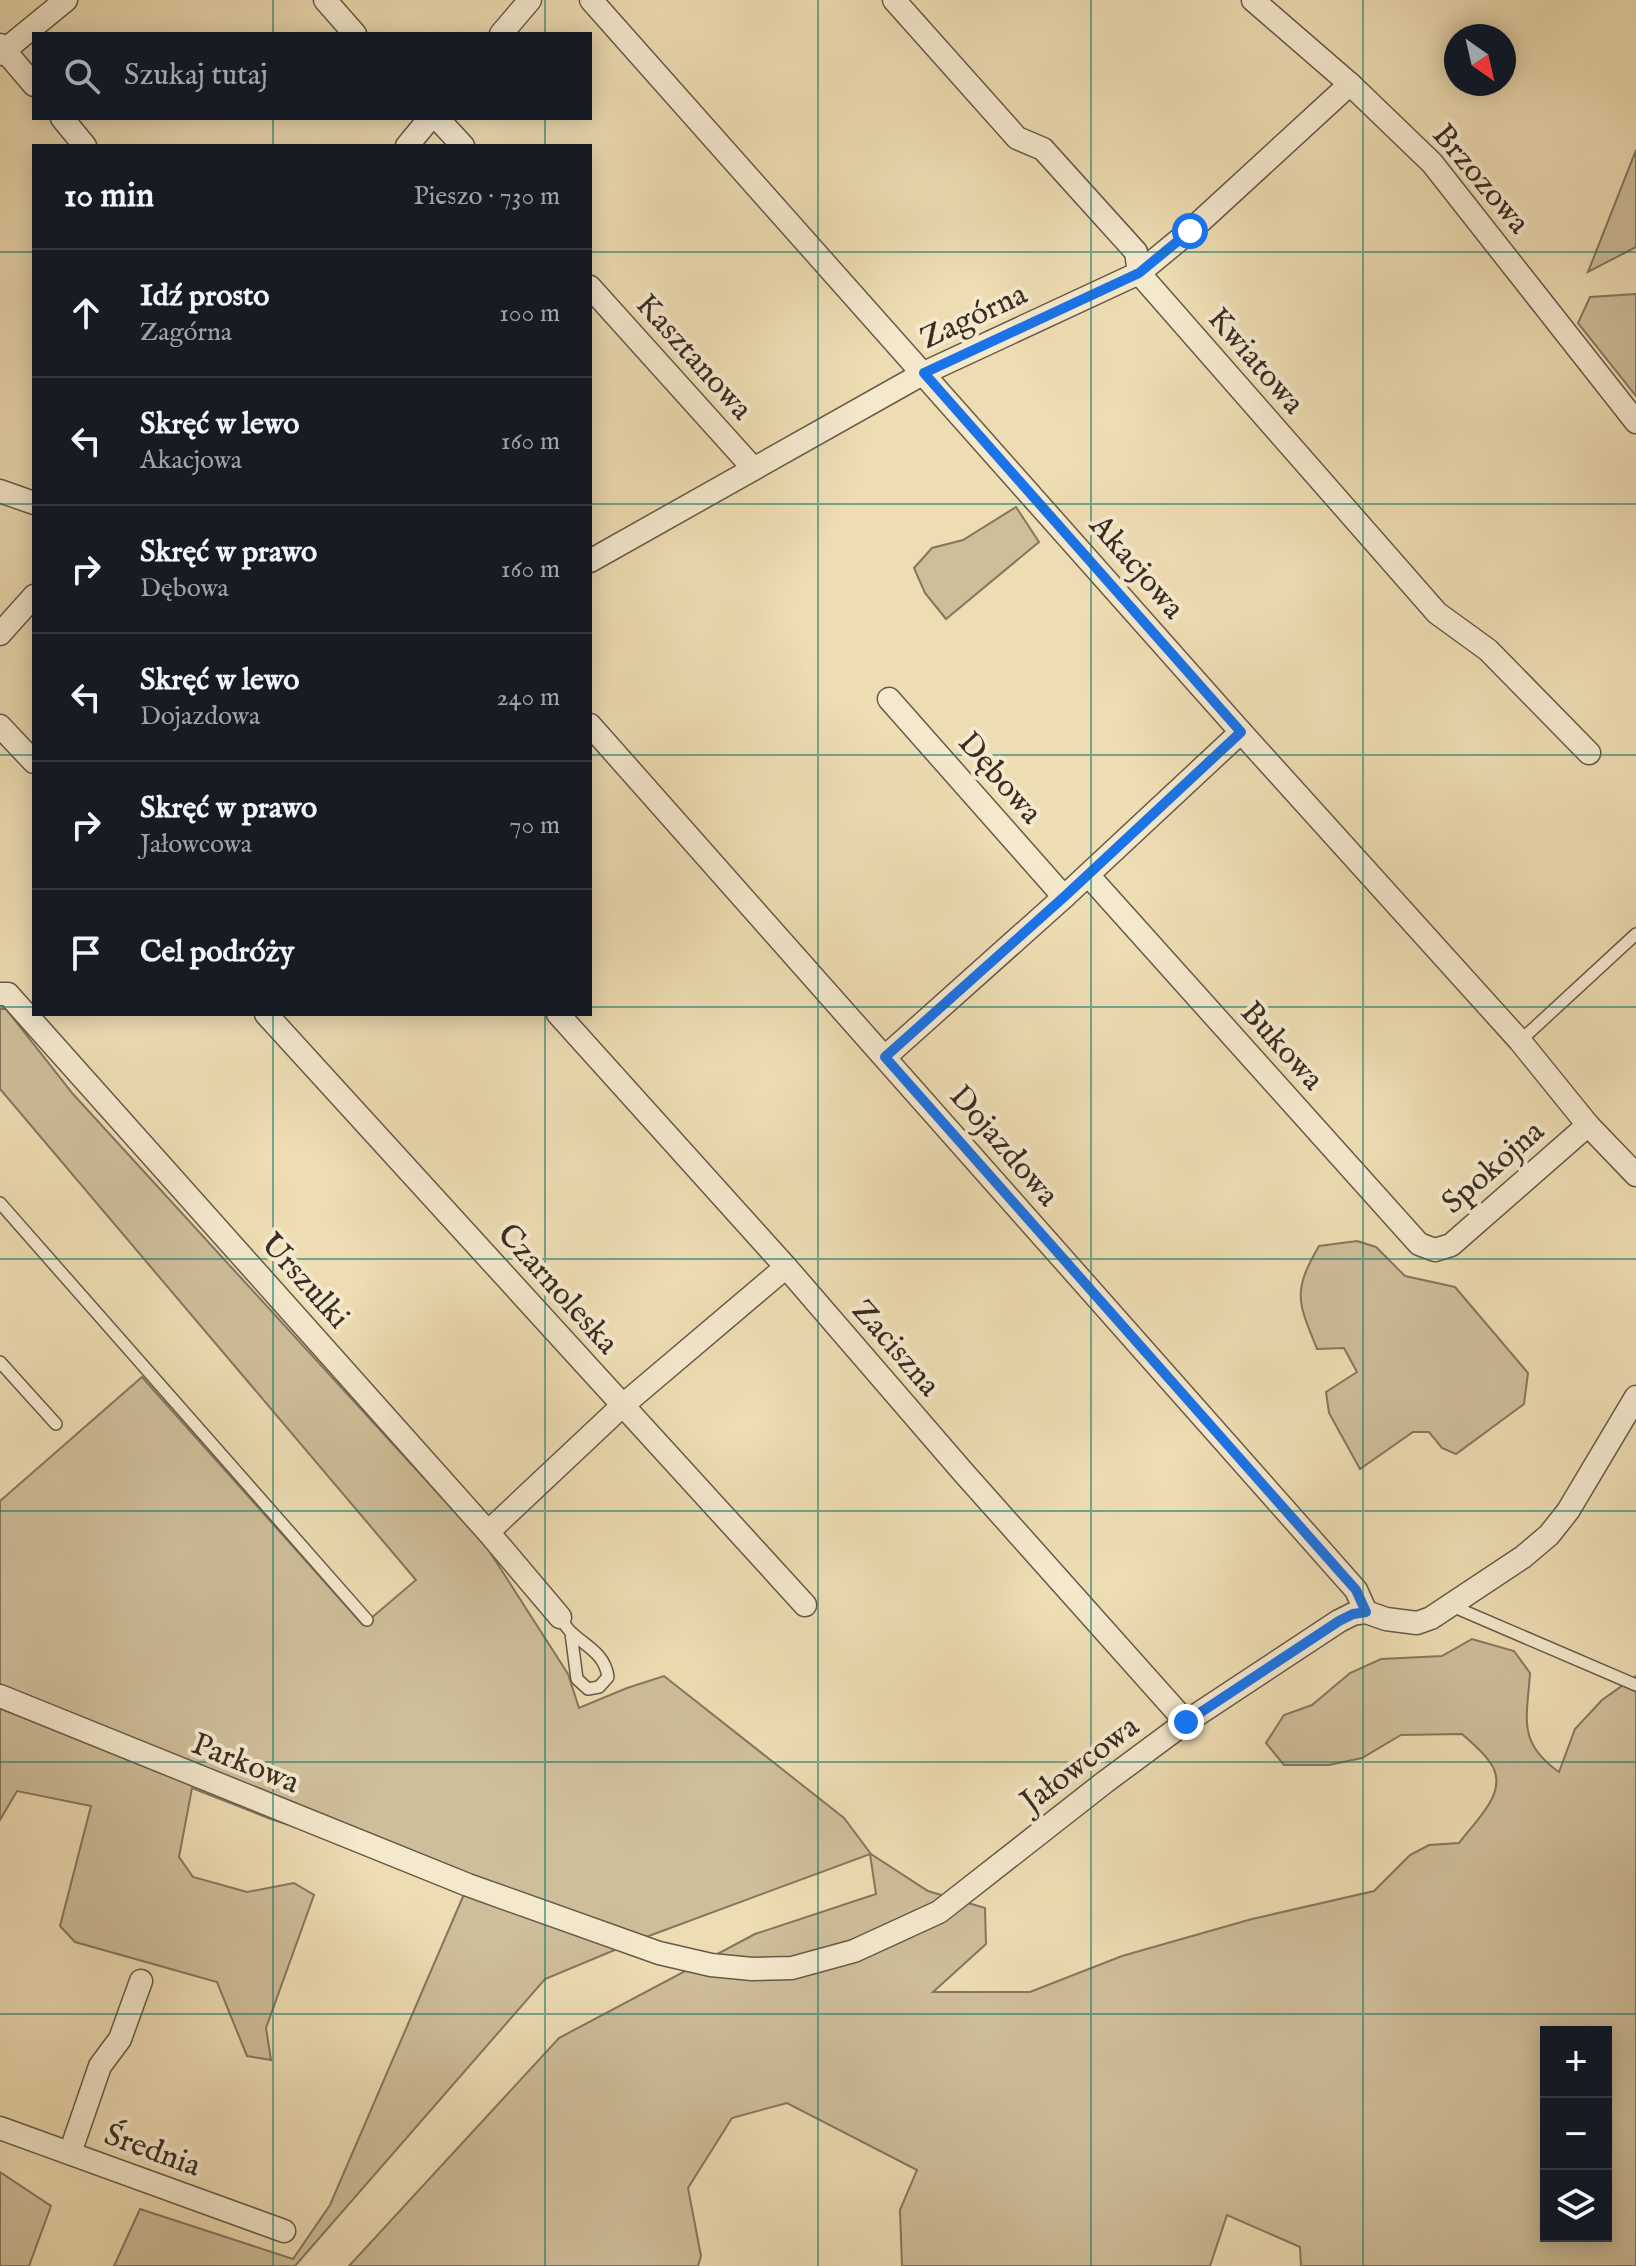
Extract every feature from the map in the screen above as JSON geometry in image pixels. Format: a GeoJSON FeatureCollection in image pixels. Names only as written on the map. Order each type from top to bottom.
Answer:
{"type":"FeatureCollection","features":[{"type":"Feature","properties":{"kind":"street"},"geometry":{"type":"LineString","coordinates":[[32,83],[2,50],[66,0]]}},
{"type":"Feature","properties":{"kind":"street"},"geometry":{"type":"LineString","coordinates":[[325,0],[353,32]]}},
{"type":"Feature","properties":{"kind":"street"},"geometry":{"type":"LineString","coordinates":[[503,32],[530,0]]}},
{"type":"Feature","properties":{"kind":"street","name":"Akacjowa"},"geometry":{"type":"LineString","coordinates":[[591,0],[1241,732],[1520,1041],[1588,1125],[1636,1175]]}},
{"type":"Feature","properties":{"kind":"street","name":"Kwiatowa"},"geometry":{"type":"LineString","coordinates":[[894,0],[1017,138],[1043,149],[1136,252],[1139,273],[1437,613],[1488,650],[1589,753]]}},
{"type":"Feature","properties":{"kind":"street","name":"Brzozowa"},"geometry":{"type":"LineString","coordinates":[[1263,3],[1432,163],[1636,422]]}},
{"type":"Feature","properties":{"kind":"street","name":"Zagórna"},"geometry":{"type":"LineString","coordinates":[[592,560],[924,373],[1139,273],[1190,231],[1350,84]]}},
{"type":"Feature","properties":{"kind":"street"},"geometry":{"type":"LineString","coordinates":[[64,120],[83,144]]}},
{"type":"Feature","properties":{"kind":"street"},"geometry":{"type":"LineString","coordinates":[[409,144],[433,120]]}},
{"type":"Feature","properties":{"kind":"street"},"geometry":{"type":"LineString","coordinates":[[437,120],[461,144]]}},
{"type":"Feature","properties":{"kind":"street","name":"Kasztanowa"},"geometry":{"type":"LineString","coordinates":[[592,289],[753,468]]}},
{"type":"Feature","properties":{"kind":"street"},"geometry":{"type":"LineString","coordinates":[[0,491],[32,502]]}},
{"type":"Feature","properties":{"kind":"street"},"geometry":{"type":"LineString","coordinates":[[0,634],[32,598]]}},
{"type":"Feature","properties":{"kind":"street","name":"Dębowa"},"geometry":{"type":"LineString","coordinates":[[889,699],[1064,897]]}},
{"type":"Feature","properties":{"kind":"street"},"geometry":{"type":"LineString","coordinates":[[0,726],[32,760]]}},
{"type":"Feature","properties":{"kind":"street","name":"Dojazdowa"},"geometry":{"type":"LineString","coordinates":[[592,727],[1356,1590],[1366,1612]]}},
{"type":"Feature","properties":{"kind":"street"},"geometry":{"type":"LineString","coordinates":[[885,1057],[1064,897],[1241,732]]}},
{"type":"Feature","properties":{"kind":"street","name":"Bukowa"},"geometry":{"type":"LineString","coordinates":[[1088,875],[1419,1244],[1435,1250]]}},
{"type":"Feature","properties":{"kind":"street","name":"Urszulki"},"geometry":{"type":"LineString","coordinates":[[0,994],[8,994],[488,1532],[566,1625]]}},
{"type":"Feature","properties":{"kind":"street","name":"Czarnoleska"},"geometry":{"type":"LineString","coordinates":[[268,1016],[805,1605]]}},
{"type":"Feature","properties":{"kind":"street","name":"Zaciszna"},"geometry":{"type":"LineString","coordinates":[[560,1016],[786,1267],[963,1472],[1186,1722]]}},
{"type":"Feature","properties":{"kind":"street","name":"Spokojna"},"geometry":{"type":"LineString","coordinates":[[1435,1250],[1451,1245],[1588,1125]]}},
{"type":"Feature","properties":{"kind":"street"},"geometry":{"type":"LineString","coordinates":[[488,1532],[622,1406],[786,1267]]}},
{"type":"Feature","properties":{"kind":"street"},"geometry":{"type":"LineString","coordinates":[[1366,1612],[1386,1619],[1417,1623],[1452,1606],[1499,1575],[1549,1535],[1568,1511],[1636,1397]]}},
{"type":"Feature","properties":{"kind":"street","name":"Jałowcowa"},"geometry":{"type":"LineString","coordinates":[[468,1885],[659,1953],[711,1965],[752,1969],[792,1968],[854,1951],[939,1912],[1186,1722],[1339,1621],[1366,1612]]}},
{"type":"Feature","properties":{"kind":"street","name":"Parkowa"},"geometry":{"type":"LineString","coordinates":[[0,1696],[468,1885]]}},
{"type":"Feature","properties":{"kind":"street"},"geometry":{"type":"LineString","coordinates":[[70,2153],[100,2066],[120,2039],[141,1981]]}},
{"type":"Feature","properties":{"kind":"street","name":"Średnia"},"geometry":{"type":"LineString","coordinates":[[0,2128],[284,2231]]}},
{"type":"Feature","properties":{"kind":"lane"},"geometry":{"type":"LineString","coordinates":[[1520,1041],[1636,934]]}},
{"type":"Feature","properties":{"kind":"lane"},"geometry":{"type":"LineString","coordinates":[[0,1203],[367,1620]]}},
{"type":"Feature","properties":{"kind":"lane"},"geometry":{"type":"LineString","coordinates":[[0,1362],[56,1424]]}},
{"type":"Feature","properties":{"kind":"lane"},"geometry":{"type":"LineString","coordinates":[[1452,1606],[1636,1685]]}},
{"type":"Feature","properties":{"kind":"lane"},"geometry":{"type":"LineString","coordinates":[[566,1625],[587,1642],[606,1665],[608,1677],[599,1687],[588,1689],[577,1679],[566,1625]]}},
{"type":"Feature","properties":{"kind":"shaded area"},"geometry":{"type":"Polygon","coordinates":[[[1636,150],[1636,247],[1588,272],[1636,150]]]}},
{"type":"Feature","properties":{"kind":"shaded area"},"geometry":{"type":"Polygon","coordinates":[[[1636,294],[1636,396],[1578,323],[1590,297],[1636,294]]]}},
{"type":"Feature","properties":{"kind":"shaded area"},"geometry":{"type":"Polygon","coordinates":[[[1016,507],[1039,542],[946,619],[925,593],[914,568],[932,548],[963,540],[1016,507]]]}},
{"type":"Feature","properties":{"kind":"shaded area"},"geometry":{"type":"Polygon","coordinates":[[[0,1009],[6,1009],[73,1094],[486,1546],[568,1674],[579,1708],[664,1676],[844,1818],[871,1854],[928,1891],[985,1908],[986,1944],[933,1992],[1030,1992],[1122,1956],[1252,1919],[1374,1891],[1410,1855],[1429,1845],[1459,1843],[1489,1804],[1496,1783],[1489,1761],[1462,1734],[1401,1735],[1362,1758],[1329,1765],[1284,1765],[1266,1743],[1284,1715],[1312,1705],[1350,1673],[1381,1659],[1442,1656],[1472,1639],[1514,1651],[1530,1673],[1527,1717],[1531,1740],[1536,1750],[1559,1772],[1575,1729],[1602,1700],[1636,1676],[1636,2266],[1301,2266],[1300,2247],[1227,2215],[1210,2266],[902,2266],[900,2210],[917,2170],[787,2103],[732,2118],[688,2188],[701,2256],[698,2266],[349,2266],[559,2038],[755,1934],[876,1894],[870,1854],[646,1937],[545,1979],[295,2266],[114,2266],[140,2209],[293,2259],[330,2205],[468,1885],[268,1818],[192,1788],[179,1857],[193,1877],[247,1892],[294,1883],[314,1895],[266,2028],[271,2060],[247,2056],[217,1982],[75,1942],[60,1926],[91,1806],[17,1791],[0,1820],[0,1501],[142,1377],[363,1625],[416,1580],[0,1089],[0,1009]]]}},
{"type":"Feature","properties":{"kind":"shaded area"},"geometry":{"type":"Polygon","coordinates":[[[1357,1241],[1376,1247],[1405,1276],[1455,1287],[1528,1373],[1524,1404],[1456,1454],[1442,1448],[1429,1432],[1413,1432],[1360,1469],[1329,1413],[1326,1392],[1357,1372],[1344,1348],[1317,1349],[1302,1308],[1301,1286],[1319,1246],[1357,1241]]]}},
{"type":"Feature","properties":{"kind":"shaded area"},"geometry":{"type":"Polygon","coordinates":[[[0,2172],[51,2206],[29,2266],[0,2266],[0,2172]]]}},
{"type":"Feature","properties":{"kind":"route"},"geometry":{"type":"LineString","coordinates":[[1186,1722],[1339,1621],[1366,1612],[1356,1590],[885,1057],[1064,897],[1241,732],[924,373],[1139,273],[1190,231]]}}]}
